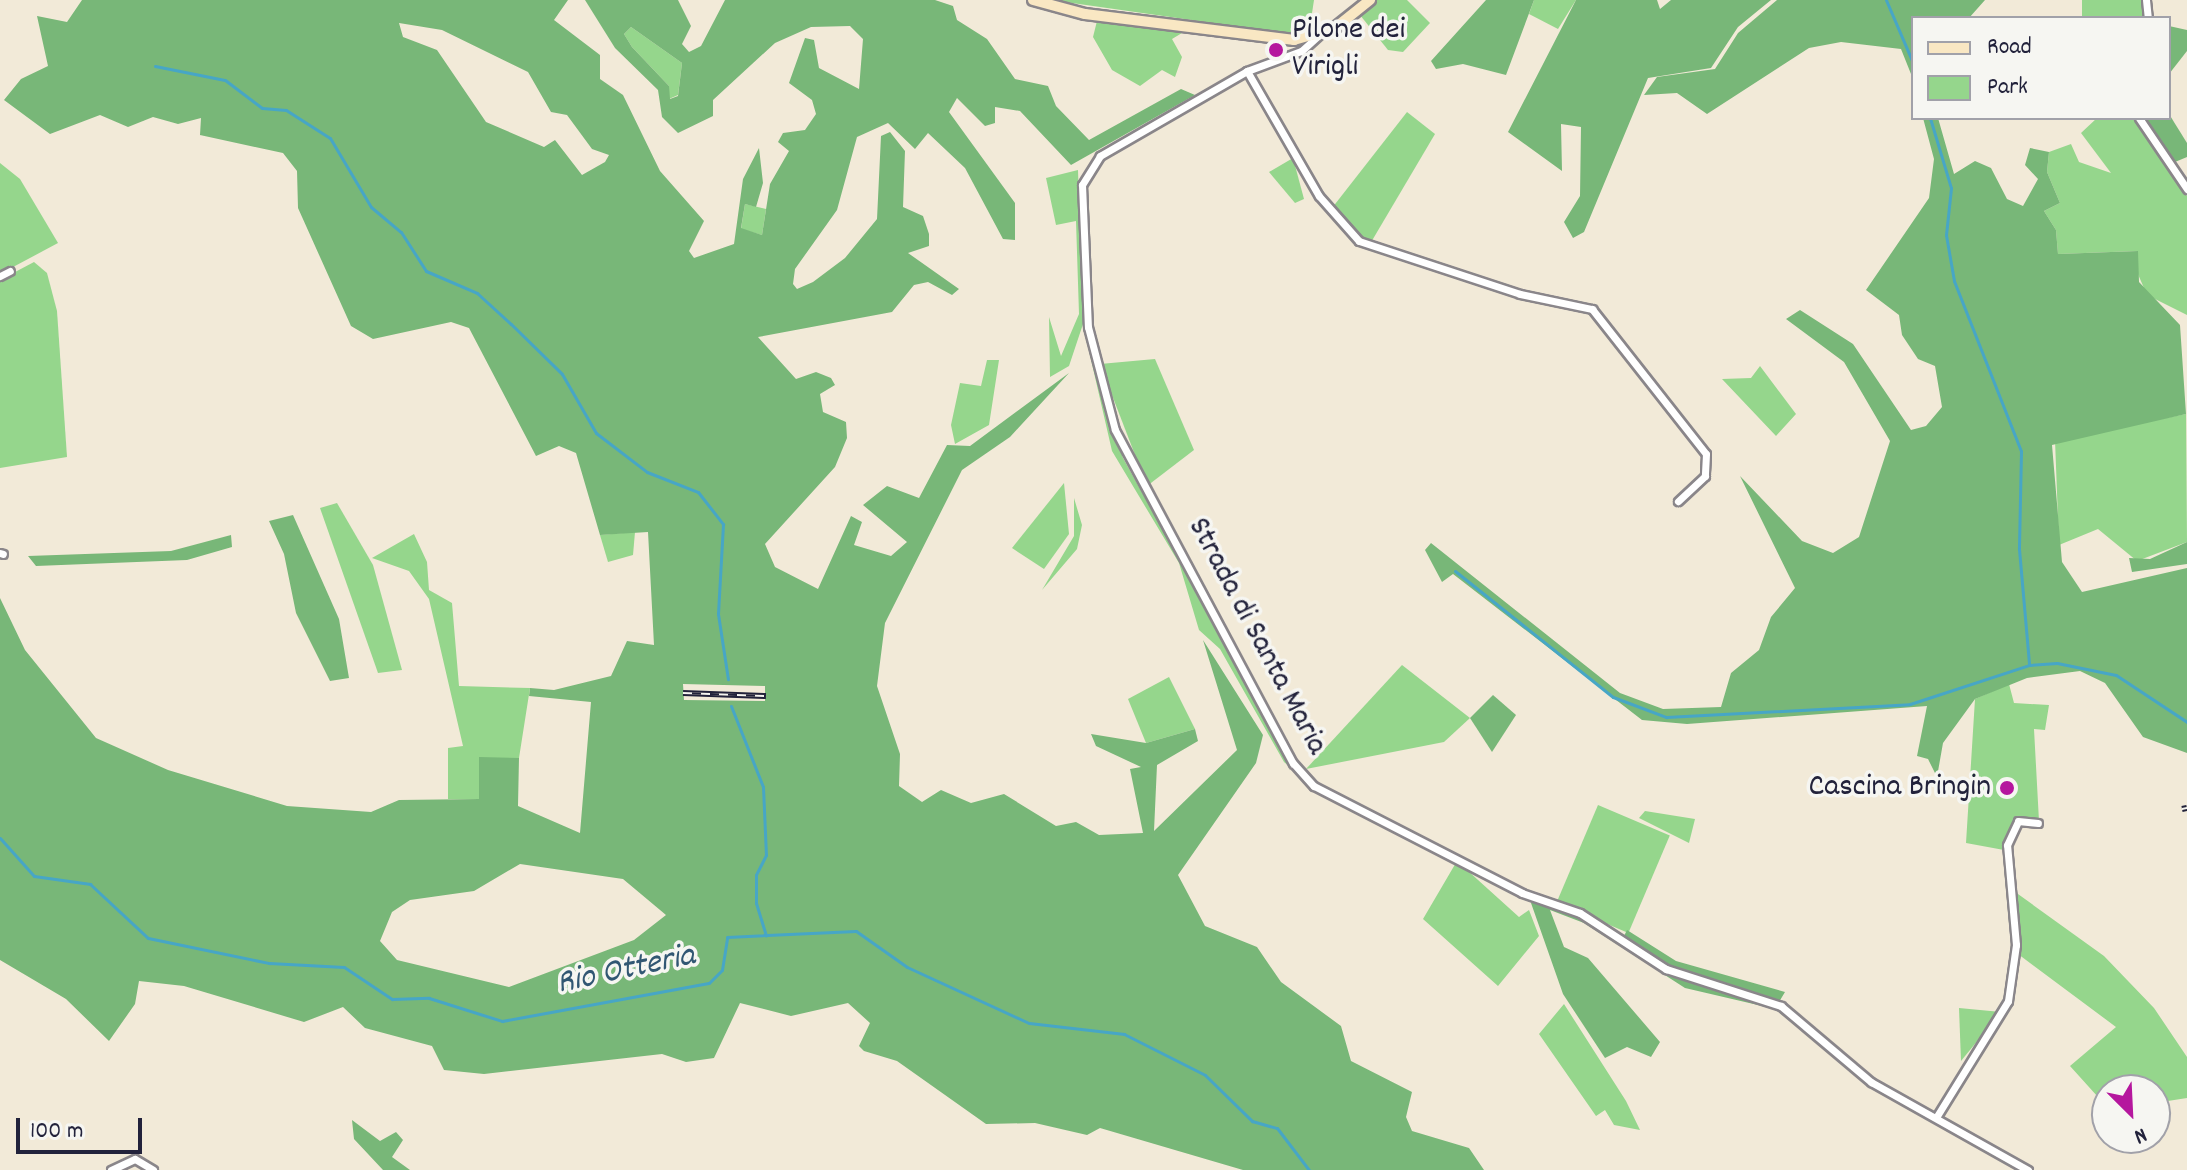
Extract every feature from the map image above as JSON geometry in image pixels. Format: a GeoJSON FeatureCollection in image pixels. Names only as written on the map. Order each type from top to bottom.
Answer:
{"type":"FeatureCollection","features":[{"type":"Feature","properties":{"kind":"main road"},"geometry":{"type":"LineString","coordinates":[[1033,0],[1235,34],[1319,35],[1370,0]]}},
{"type":"Feature","properties":{"kind":"street","name":"Strada di Santa Maria"},"geometry":{"type":"LineString","coordinates":[[1319,35],[1301,51],[1247,71],[1087,168],[1082,185],[1087,323],[1134,471],[1188,556],[1293,763],[1314,786],[1522,893],[1580,913],[1666,969],[1783,1007],[1867,1080],[1937,1116],[2028,1170]]}},
{"type":"Feature","properties":{"kind":"street"},"geometry":{"type":"LineString","coordinates":[[1247,71],[1319,196],[1363,244],[1524,295],[1590,307],[1706,454],[1705,476],[1678,501]]}},
{"type":"Feature","properties":{"kind":"street"},"geometry":{"type":"LineString","coordinates":[[2140,120],[2187,189]]}},
{"type":"Feature","properties":{"kind":"street"},"geometry":{"type":"LineString","coordinates":[[0,276],[10,271]]}},
{"type":"Feature","properties":{"kind":"street"},"geometry":{"type":"LineString","coordinates":[[1937,1116],[2008,1001],[2016,945],[2008,841],[2018,821],[2038,823]]}},
{"type":"Feature","properties":{"kind":"street"},"geometry":{"type":"LineString","coordinates":[[111,1170],[135,1159],[153,1170]]}},
{"type":"Feature","properties":{"kind":"green space"},"geometry":{"type":"Polygon","coordinates":[[[82,0],[568,0],[554,20],[600,55],[600,79],[623,95],[660,171],[704,221],[689,251],[694,258],[734,244],[743,179],[759,148],[763,183],[756,207],[745,204],[741,228],[762,235],[770,184],[789,151],[778,142],[783,133],[805,130],[816,114],[812,100],[789,83],[805,38],[814,40],[819,68],[859,89],[863,39],[850,26],[811,27],[775,43],[713,100],[713,116],[678,133],[662,117],[658,90],[615,48],[585,0],[678,0],[691,26],[682,44],[689,52],[701,46],[725,0],[935,0],[953,6],[957,20],[987,39],[1015,79],[1048,86],[1056,106],[1089,140],[1181,89],[1195,95],[1071,165],[1020,111],[995,107],[995,123],[985,126],[957,98],[949,112],[1015,203],[1015,240],[1003,239],[965,168],[928,133],[915,149],[888,123],[857,137],[837,210],[795,269],[793,284],[797,289],[813,282],[845,258],[877,219],[881,136],[890,132],[905,151],[903,207],[923,216],[929,234],[929,246],[908,253],[959,289],[952,295],[928,282],[914,285],[892,312],[758,337],[796,379],[816,372],[831,378],[835,385],[820,394],[823,412],[846,422],[847,438],[835,467],[765,544],[775,567],[818,589],[851,516],[862,522],[854,545],[891,556],[907,542],[863,505],[887,486],[919,498],[947,445],[970,446],[1069,373],[1010,437],[962,470],[885,623],[877,686],[900,754],[899,786],[922,802],[941,790],[971,803],[1004,794],[1056,826],[1076,822],[1099,835],[1143,833],[1130,769],[1141,767],[1096,746],[1091,734],[1146,743],[1195,729],[1198,741],[1157,765],[1154,831],[1237,750],[1203,640],[1263,735],[1256,763],[1178,875],[1205,926],[1257,947],[1281,982],[1341,1026],[1351,1061],[1412,1092],[1406,1117],[1412,1131],[1469,1148],[1484,1170],[1243,1170],[1100,1128],[1087,1135],[1035,1123],[986,1124],[897,1061],[864,1051],[859,1046],[870,1023],[848,1003],[791,1016],[740,1003],[714,1058],[686,1062],[662,1054],[484,1074],[444,1070],[432,1046],[365,1028],[343,1007],[304,1022],[184,986],[139,981],[135,1004],[109,1041],[66,999],[0,960],[0,598],[25,650],[96,738],[168,770],[287,806],[371,812],[399,800],[479,799],[479,757],[519,758],[518,806],[580,833],[591,702],[529,696],[530,688],[554,690],[611,676],[627,641],[654,645],[648,532],[600,535],[576,453],[559,446],[536,456],[469,328],[451,322],[373,339],[351,326],[298,208],[297,171],[283,153],[200,135],[201,118],[178,124],[153,117],[128,127],[100,115],[50,134],[4,100],[21,79],[48,66],[37,16],[67,22],[82,0]],[[399,23],[403,37],[437,50],[486,122],[544,147],[555,140],[582,175],[605,162],[609,155],[592,149],[567,115],[551,112],[528,72],[442,30],[399,23]],[[631,27],[624,34],[632,47],[669,86],[670,99],[678,96],[682,63],[631,27]],[[683,684],[684,700],[765,701],[765,686],[683,684]],[[520,864],[474,891],[410,900],[392,912],[380,941],[397,960],[509,987],[634,940],[666,915],[623,879],[520,864]]]}},
{"type":"Feature","properties":{"kind":"green space"},"geometry":{"type":"Polygon","coordinates":[[[1051,0],[1314,0],[1309,33],[1297,35],[1051,0]]]}},
{"type":"Feature","properties":{"kind":"green space"},"geometry":{"type":"Polygon","coordinates":[[[1377,0],[1407,0],[1430,23],[1403,52],[1388,50],[1360,15],[1377,0]]]}},
{"type":"Feature","properties":{"kind":"green space"},"geometry":{"type":"Polygon","coordinates":[[[1486,0],[1534,0],[1506,75],[1463,64],[1436,69],[1431,61],[1486,0]]]}},
{"type":"Feature","properties":{"kind":"green space"},"geometry":{"type":"Polygon","coordinates":[[[1534,0],[1576,0],[1558,29],[1529,14],[1534,0]]]}},
{"type":"Feature","properties":{"kind":"green space"},"geometry":{"type":"Polygon","coordinates":[[[1576,0],[1657,0],[1660,9],[1671,0],[1771,0],[1738,27],[1711,68],[1648,78],[1584,232],[1573,238],[1564,222],[1580,196],[1581,127],[1561,124],[1562,171],[1508,132],[1576,0]]]}},
{"type":"Feature","properties":{"kind":"green space"},"geometry":{"type":"Polygon","coordinates":[[[1777,0],[1985,0],[1971,16],[1911,16],[1911,74],[1901,49],[1841,42],[1809,48],[1707,114],[1677,93],[1644,95],[1657,77],[1715,69],[1738,33],[1777,0]]]}},
{"type":"Feature","properties":{"kind":"green space"},"geometry":{"type":"Polygon","coordinates":[[[2082,0],[2143,0],[2143,16],[2082,16],[2082,0]]]}},
{"type":"Feature","properties":{"kind":"green space"},"geometry":{"type":"Polygon","coordinates":[[[1097,21],[1182,33],[1172,39],[1182,57],[1175,77],[1162,70],[1140,86],[1112,70],[1093,37],[1097,21]]]}},
{"type":"Feature","properties":{"kind":"green space"},"geometry":{"type":"Polygon","coordinates":[[[2171,26],[2187,30],[2187,51],[2171,71],[2171,26]]]}},
{"type":"Feature","properties":{"kind":"green space"},"geometry":{"type":"Polygon","coordinates":[[[631,27],[682,63],[678,95],[669,99],[669,86],[632,47],[624,34],[631,27]]]}},
{"type":"Feature","properties":{"kind":"green space"},"geometry":{"type":"Polygon","coordinates":[[[1407,112],[1435,134],[1370,244],[1332,208],[1407,112]]]}},
{"type":"Feature","properties":{"kind":"green space"},"geometry":{"type":"Polygon","coordinates":[[[2171,117],[2187,143],[2187,157],[2175,162],[2144,120],[2171,120],[2171,117]]]}},
{"type":"Feature","properties":{"kind":"green space"},"geometry":{"type":"Polygon","coordinates":[[[1924,120],[1939,120],[1954,174],[1975,161],[1991,168],[2007,199],[2023,206],[2038,179],[2025,165],[2030,148],[2049,152],[2047,172],[2060,203],[2044,211],[2056,230],[2058,254],[2138,251],[2139,282],[2180,325],[2186,414],[2052,445],[2062,562],[2082,592],[2187,568],[2187,753],[2143,737],[2105,683],[2080,671],[2027,678],[1975,699],[1943,743],[1937,777],[1928,759],[1917,756],[1927,706],[1687,724],[1642,720],[1453,574],[1442,582],[1425,550],[1431,543],[1620,693],[1663,709],[1721,707],[1731,673],[1759,650],[1771,617],[1795,588],[1740,476],[1802,541],[1833,553],[1859,537],[1890,441],[1844,362],[1786,319],[1800,310],[1853,344],[1911,430],[1926,426],[1942,407],[1935,366],[1918,359],[1902,335],[1899,315],[1866,290],[1929,198],[1934,159],[1924,120]]]}},
{"type":"Feature","properties":{"kind":"green space"},"geometry":{"type":"Polygon","coordinates":[[[2095,120],[2136,120],[2187,196],[2187,315],[2147,295],[2134,265],[2138,251],[2058,254],[2056,230],[2044,211],[2060,203],[2047,172],[2049,152],[2071,144],[2079,162],[2111,173],[2081,133],[2095,120]]]}},
{"type":"Feature","properties":{"kind":"green space"},"geometry":{"type":"Polygon","coordinates":[[[1293,158],[1304,199],[1295,203],[1269,172],[1293,158]]]}},
{"type":"Feature","properties":{"kind":"green space"},"geometry":{"type":"Polygon","coordinates":[[[0,163],[20,179],[58,243],[0,274],[0,163]]]}},
{"type":"Feature","properties":{"kind":"green space"},"geometry":{"type":"Polygon","coordinates":[[[1078,170],[1083,324],[1069,366],[1050,377],[1049,317],[1061,356],[1079,314],[1076,221],[1056,225],[1046,178],[1078,170]]]}},
{"type":"Feature","properties":{"kind":"green space"},"geometry":{"type":"Polygon","coordinates":[[[745,204],[766,209],[762,235],[741,229],[745,204]]]}},
{"type":"Feature","properties":{"kind":"green space"},"geometry":{"type":"Polygon","coordinates":[[[34,262],[47,273],[57,311],[67,457],[0,468],[0,280],[34,262]]]}},
{"type":"Feature","properties":{"kind":"green space"},"geometry":{"type":"Polygon","coordinates":[[[1086,338],[1123,458],[1298,774],[1284,762],[1220,649],[1199,630],[1179,563],[1112,451],[1086,338]]]}},
{"type":"Feature","properties":{"kind":"green space"},"geometry":{"type":"Polygon","coordinates":[[[1155,359],[1194,450],[1147,486],[1100,364],[1155,359]]]}},
{"type":"Feature","properties":{"kind":"green space"},"geometry":{"type":"Polygon","coordinates":[[[987,360],[999,360],[989,425],[955,444],[951,425],[960,383],[981,386],[987,360]]]}},
{"type":"Feature","properties":{"kind":"green space"},"geometry":{"type":"Polygon","coordinates":[[[1760,366],[1796,414],[1776,436],[1722,379],[1751,378],[1760,366]]]}},
{"type":"Feature","properties":{"kind":"green space"},"geometry":{"type":"Polygon","coordinates":[[[2186,414],[2187,542],[2137,561],[2098,529],[2059,545],[2055,440],[2186,414]]]}},
{"type":"Feature","properties":{"kind":"green space"},"geometry":{"type":"Polygon","coordinates":[[[1064,483],[1069,534],[1044,569],[1012,548],[1064,483]]]}},
{"type":"Feature","properties":{"kind":"green space"},"geometry":{"type":"Polygon","coordinates":[[[1074,498],[1082,525],[1077,549],[1042,590],[1074,536],[1074,498]]]}},
{"type":"Feature","properties":{"kind":"green space"},"geometry":{"type":"Polygon","coordinates":[[[337,503],[373,565],[402,670],[378,673],[320,508],[337,503]]]}},
{"type":"Feature","properties":{"kind":"green space"},"geometry":{"type":"Polygon","coordinates":[[[293,515],[339,619],[349,678],[330,681],[296,613],[284,554],[269,521],[293,515]]]}},
{"type":"Feature","properties":{"kind":"green space"},"geometry":{"type":"Polygon","coordinates":[[[635,532],[633,555],[608,562],[600,535],[635,532]]]}},
{"type":"Feature","properties":{"kind":"green space"},"geometry":{"type":"Polygon","coordinates":[[[414,534],[427,562],[429,590],[452,603],[459,686],[530,688],[519,758],[479,758],[479,799],[448,799],[448,748],[463,746],[429,599],[409,571],[372,558],[414,534]]]}},
{"type":"Feature","properties":{"kind":"green space"},"geometry":{"type":"Polygon","coordinates":[[[231,535],[232,547],[187,560],[36,566],[28,556],[171,551],[231,535]]]}},
{"type":"Feature","properties":{"kind":"green space"},"geometry":{"type":"Polygon","coordinates":[[[2187,542],[2187,564],[2132,572],[2129,558],[2150,559],[2187,542]]]}},
{"type":"Feature","properties":{"kind":"green space"},"geometry":{"type":"Polygon","coordinates":[[[1402,665],[1470,718],[1444,742],[1306,769],[1402,665]]]}},
{"type":"Feature","properties":{"kind":"green space"},"geometry":{"type":"Polygon","coordinates":[[[1169,677],[1195,729],[1146,743],[1128,699],[1169,677]]]}},
{"type":"Feature","properties":{"kind":"green space"},"geometry":{"type":"Polygon","coordinates":[[[2009,684],[2014,703],[2049,705],[2045,730],[2034,729],[2039,821],[2014,821],[2004,850],[1966,843],[1975,699],[2009,684]]]}},
{"type":"Feature","properties":{"kind":"green space"},"geometry":{"type":"Polygon","coordinates":[[[1493,695],[1516,715],[1492,752],[1470,718],[1493,695]]]}},
{"type":"Feature","properties":{"kind":"green space"},"geometry":{"type":"Polygon","coordinates":[[[1598,805],[1670,835],[1628,933],[1557,903],[1598,805]]]}},
{"type":"Feature","properties":{"kind":"green space"},"geometry":{"type":"Polygon","coordinates":[[[1645,811],[1695,819],[1689,843],[1639,818],[1645,811]]]}},
{"type":"Feature","properties":{"kind":"green space"},"geometry":{"type":"Polygon","coordinates":[[[1457,861],[1519,917],[1529,910],[1539,936],[1498,986],[1423,919],[1457,861]]]}},
{"type":"Feature","properties":{"kind":"green space"},"geometry":{"type":"Polygon","coordinates":[[[2011,889],[2104,956],[2154,1008],[2187,1057],[2187,1098],[2171,1100],[2171,1074],[2091,1074],[2091,1089],[2070,1066],[2116,1027],[2018,954],[2011,889]]]}},
{"type":"Feature","properties":{"kind":"green space"},"geometry":{"type":"Polygon","coordinates":[[[1539,901],[1592,922],[1666,972],[1780,1009],[1844,1065],[1775,1009],[1685,988],[1584,923],[1550,910],[1564,947],[1588,958],[1660,1042],[1651,1057],[1627,1047],[1605,1058],[1563,994],[1531,903],[1539,901]]]}},
{"type":"Feature","properties":{"kind":"green space"},"geometry":{"type":"Polygon","coordinates":[[[1627,930],[1676,961],[1785,992],[1779,1002],[1668,967],[1623,938],[1627,930]]]}},
{"type":"Feature","properties":{"kind":"green space"},"geometry":{"type":"Polygon","coordinates":[[[1564,1004],[1626,1101],[1640,1130],[1614,1125],[1605,1110],[1596,1116],[1539,1034],[1564,1004]]]}},
{"type":"Feature","properties":{"kind":"green space"},"geometry":{"type":"Polygon","coordinates":[[[1959,1008],[2001,1012],[1961,1061],[1959,1008]]]}},
{"type":"Feature","properties":{"kind":"green space"},"geometry":{"type":"Polygon","coordinates":[[[352,1120],[380,1141],[396,1132],[403,1140],[392,1157],[410,1170],[383,1170],[354,1139],[352,1120]]]}},
{"type":"Feature","properties":{"kind":"waterway"},"geometry":{"type":"LineString","coordinates":[[1886,0],[1911,58]]}},
{"type":"Feature","properties":{"kind":"waterway"},"geometry":{"type":"LineString","coordinates":[[155,66],[225,80],[262,108],[286,110],[330,138],[371,207],[401,232],[426,271],[477,293],[511,324],[562,374],[596,433],[647,472],[698,492],[723,524],[718,614],[728,679]]}},
{"type":"Feature","properties":{"kind":"waterway"},"geometry":{"type":"LineString","coordinates":[[1931,120],[1951,188],[1946,235],[1954,281],[2021,451],[2019,549],[2029,664]]}},
{"type":"Feature","properties":{"kind":"waterway"},"geometry":{"type":"LineString","coordinates":[[1455,571],[1613,697],[1666,717],[1910,704],[2029,665],[2057,663],[2116,675],[2187,722]]}},
{"type":"Feature","properties":{"kind":"waterway"},"geometry":{"type":"LineString","coordinates":[[731,706],[763,787],[766,855],[756,875],[756,903],[766,935]]}},
{"type":"Feature","properties":{"kind":"waterway","name":"Rio Otteria"},"geometry":{"type":"LineString","coordinates":[[0,838],[34,876],[90,884],[148,938],[269,963],[344,967],[392,999],[429,998],[502,1021],[709,983],[722,970],[727,937],[856,931],[907,967],[1029,1023],[1124,1034],[1205,1075],[1252,1121],[1277,1128],[1309,1170]]}},
{"type":"Feature","properties":{"kind":"railway"},"geometry":{"type":"LineString","coordinates":[[683,693],[766,696]]}},
{"type":"Feature","properties":{"kind":"railway"},"geometry":{"type":"LineString","coordinates":[[2182,809],[2187,808]]}},
{"type":"Feature","properties":{"kind":"place","name":"Pilone dei Virigli"},"geometry":{"type":"Point","coordinates":[1276,50]}},
{"type":"Feature","properties":{"kind":"place","name":"Cascina Bringin"},"geometry":{"type":"Point","coordinates":[2007,788]}}]}
